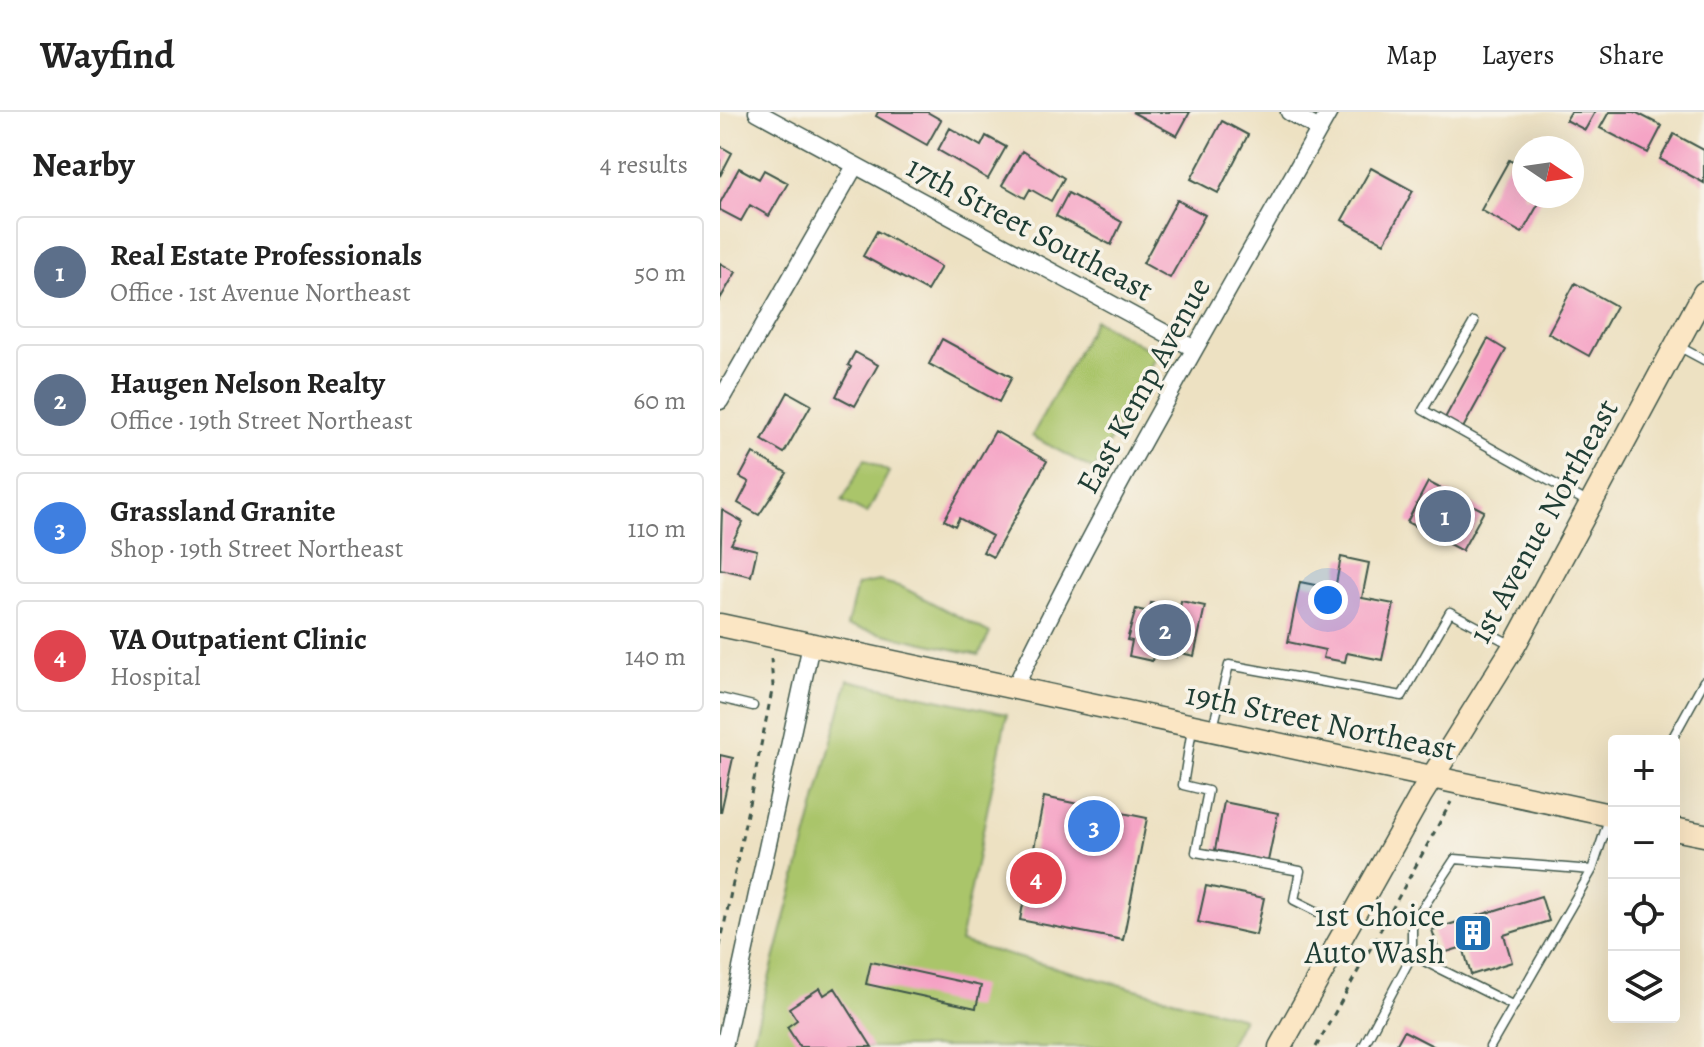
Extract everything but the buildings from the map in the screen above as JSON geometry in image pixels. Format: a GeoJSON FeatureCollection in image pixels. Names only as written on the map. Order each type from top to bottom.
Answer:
{"type":"FeatureCollection","features":[{"type":"Feature","properties":{"kind":"main road","name":"1st Avenue Northeast"},"geometry":{"type":"LineString","coordinates":[[1280,1047],[1432,777],[1514,646],[1704,293]]}},
{"type":"Feature","properties":{"kind":"main road","name":"19th Street Northeast"},"geometry":{"type":"LineString","coordinates":[[720,625],[1608,815]]}},
{"type":"Feature","properties":{"kind":"main road"},"geometry":{"type":"LineString","coordinates":[[1680,830],[1704,835]]}},
{"type":"Feature","properties":{"kind":"street","name":"17th Street Southeast"},"geometry":{"type":"LineString","coordinates":[[757,112],[1193,348]]}},
{"type":"Feature","properties":{"kind":"street"},"geometry":{"type":"LineString","coordinates":[[1289,112],[1319,129]]}},
{"type":"Feature","properties":{"kind":"street","name":"East Kemp Avenue"},"geometry":{"type":"LineString","coordinates":[[1014,689],[1055,605],[1193,348],[1329,112]]}},
{"type":"Feature","properties":{"kind":"street"},"geometry":{"type":"LineString","coordinates":[[722,394],[855,166]]}},
{"type":"Feature","properties":{"kind":"street"},"geometry":{"type":"LineString","coordinates":[[724,1047],[811,645]]}},
{"type":"Feature","properties":{"kind":"lane"},"geometry":{"type":"LineString","coordinates":[[1474,322],[1423,410],[1590,503]]}},
{"type":"Feature","properties":{"kind":"lane"},"geometry":{"type":"LineString","coordinates":[[1676,345],[1704,360]]}},
{"type":"Feature","properties":{"kind":"lane"},"geometry":{"type":"LineString","coordinates":[[1346,927],[1294,900],[1300,871],[1196,852],[1208,791],[1183,785],[1229,665],[1402,696],[1450,612],[1514,646]]}},
{"type":"Feature","properties":{"kind":"lane"},"geometry":{"type":"LineString","coordinates":[[1674,735],[1704,681]]}},
{"type":"Feature","properties":{"kind":"lane"},"geometry":{"type":"LineString","coordinates":[[720,698],[753,706]]}},
{"type":"Feature","properties":{"kind":"lane"},"geometry":{"type":"LineString","coordinates":[[1490,1047],[1592,870],[1608,827]]}},
{"type":"Feature","properties":{"kind":"lane"},"geometry":{"type":"LineString","coordinates":[[1363,1047],[1412,955],[1412,924],[1455,859],[1592,870]]}},
{"type":"Feature","properties":{"kind":"lane"},"geometry":{"type":"LineString","coordinates":[[1412,955],[1514,1006]]}},
{"type":"Feature","properties":{"kind":"path"},"geometry":{"type":"LineString","coordinates":[[720,946],[773,686],[771,658]]}},
{"type":"Feature","properties":{"kind":"path"},"geometry":{"type":"LineString","coordinates":[[1316,1047],[1451,802]]}},
{"type":"Feature","properties":{"kind":"green space"},"geometry":{"type":"Polygon","coordinates":[[[1095,320],[1157,354],[1094,470],[1032,436],[1095,320]]]}},
{"type":"Feature","properties":{"kind":"green space"},"geometry":{"type":"Polygon","coordinates":[[[865,459],[889,472],[867,514],[842,501],[865,459]]]}},
{"type":"Feature","properties":{"kind":"green space"},"geometry":{"type":"Polygon","coordinates":[[[879,581],[902,587],[990,633],[979,655],[847,626],[857,585],[879,581]]]}},
{"type":"Feature","properties":{"kind":"green space"},"geometry":{"type":"Polygon","coordinates":[[[848,680],[1007,714],[960,942],[1243,1018],[1228,1047],[751,1047],[848,680]]]}},
{"type":"Feature","properties":{"kind":"place","name":"Real Estate Professionals"},"geometry":{"type":"Point","coordinates":[1445,516]}},
{"type":"Feature","properties":{"kind":"place","name":"Haugen Nelson Realty"},"geometry":{"type":"Point","coordinates":[1165,630]}},
{"type":"Feature","properties":{"kind":"place","name":"Grassland Granite"},"geometry":{"type":"Point","coordinates":[1094,826]}},
{"type":"Feature","properties":{"kind":"place","name":"VA Outpatient Clinic"},"geometry":{"type":"Point","coordinates":[1036,878]}},
{"type":"Feature","properties":{"kind":"place","name":"1st Choice Auto Wash"},"geometry":{"type":"Point","coordinates":[1473,933]}}]}
